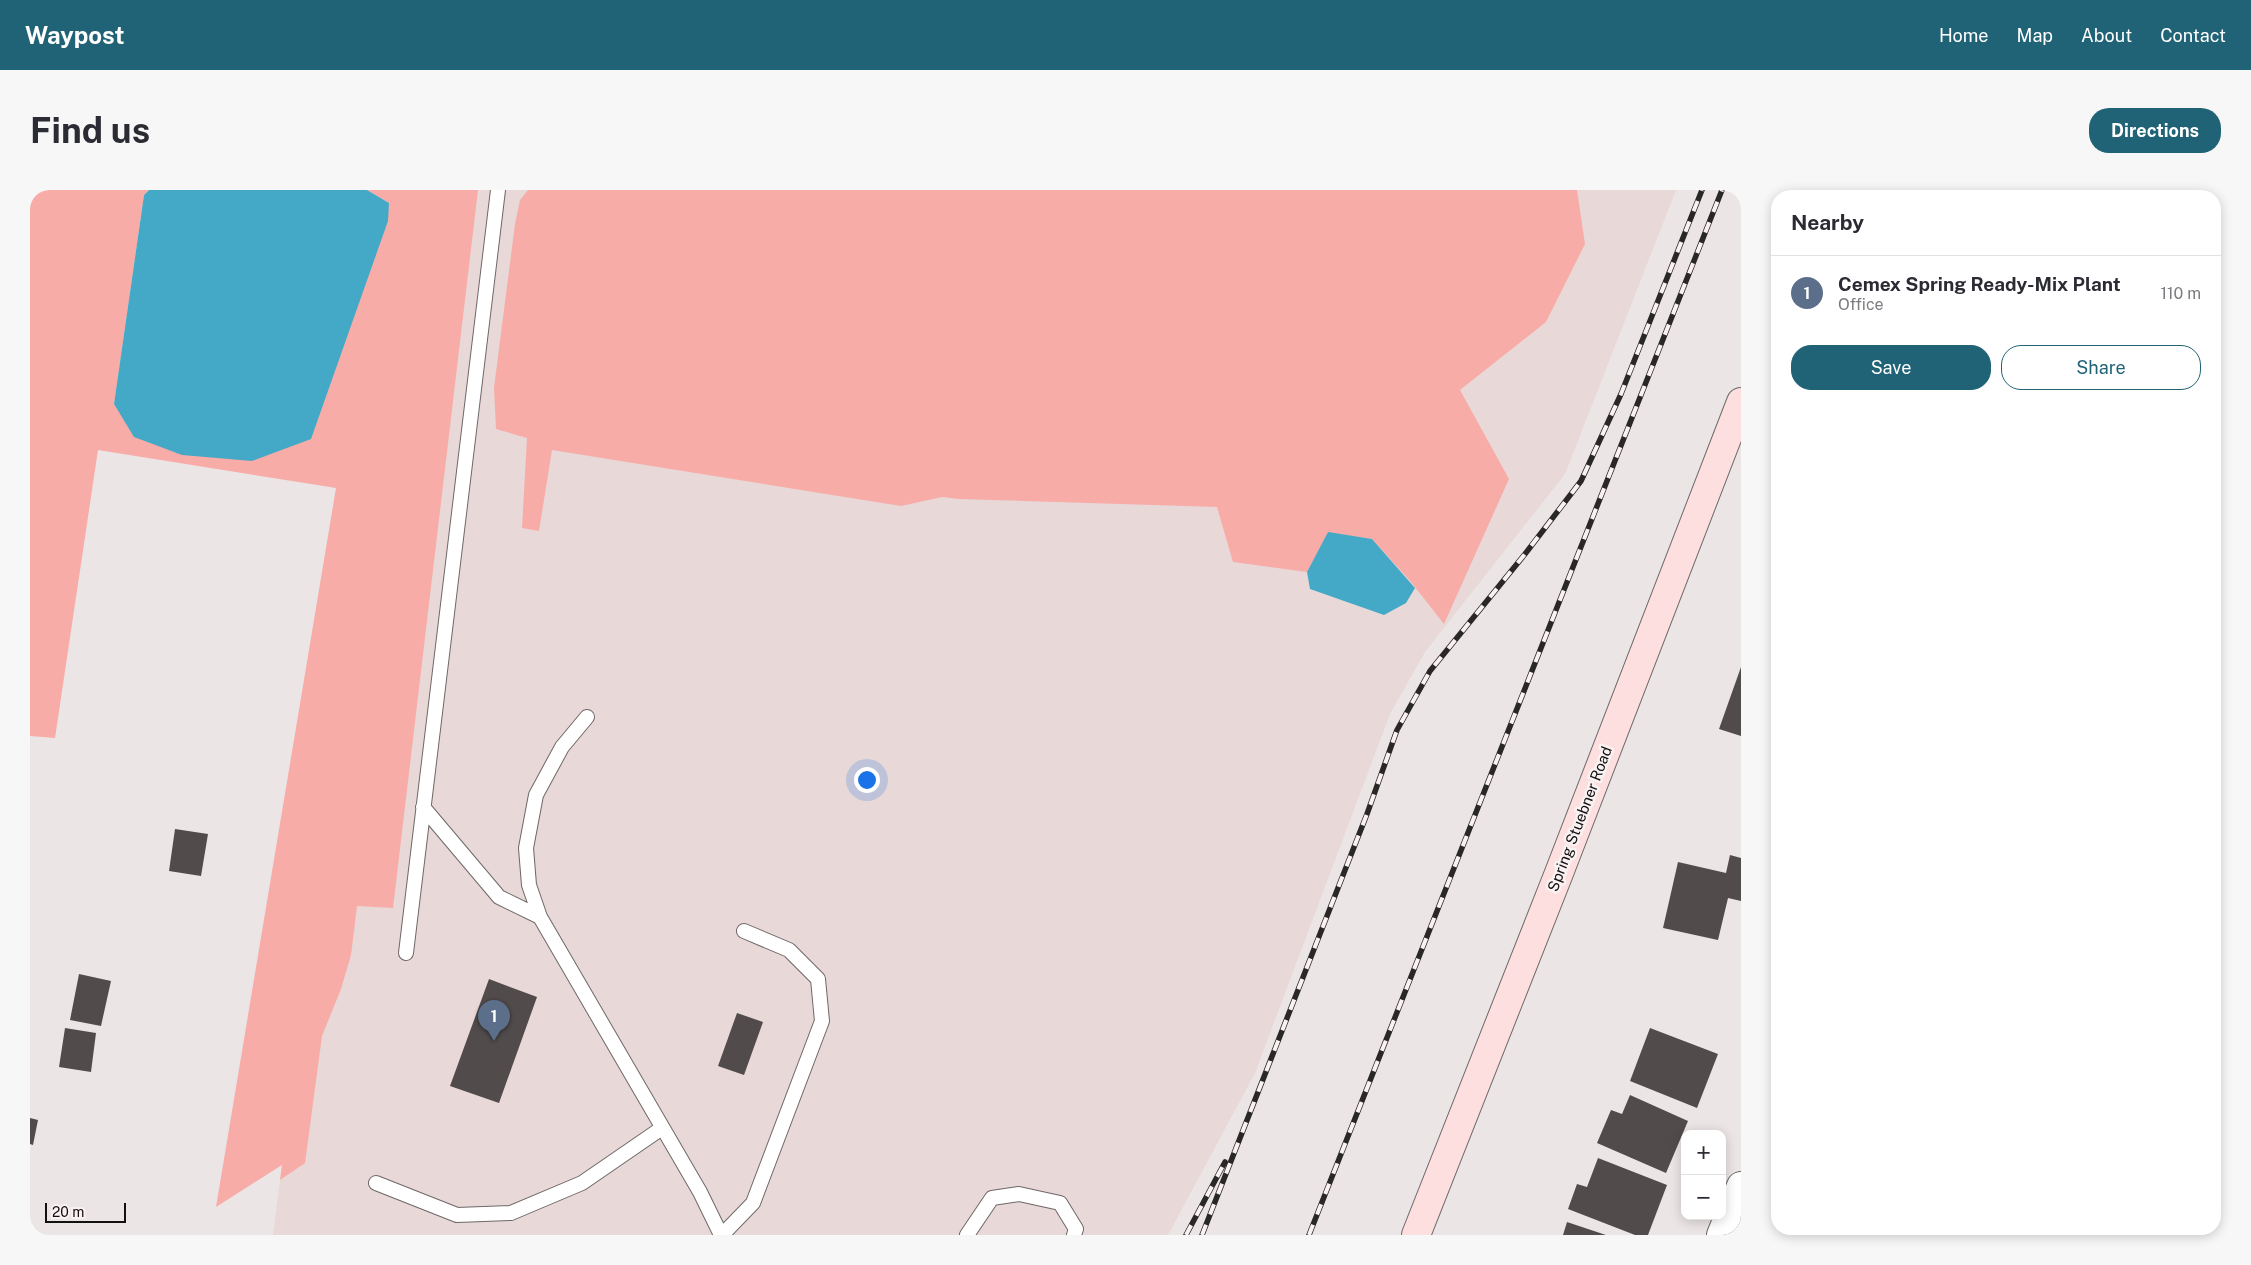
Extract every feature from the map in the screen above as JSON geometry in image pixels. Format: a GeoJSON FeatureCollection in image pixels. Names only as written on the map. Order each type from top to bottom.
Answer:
{"type":"FeatureCollection","features":[{"type":"Feature","properties":{"kind":"main road","name":"Spring Stuebner Road"},"geometry":{"type":"LineString","coordinates":[[1416,1235],[1733,447],[1741,402]]}},
{"type":"Feature","properties":{"kind":"street"},"geometry":{"type":"LineString","coordinates":[[1721,1235],[1741,1186]]}},
{"type":"Feature","properties":{"kind":"lane"},"geometry":{"type":"LineString","coordinates":[[406,953],[498,190]]}},
{"type":"Feature","properties":{"kind":"lane"},"geometry":{"type":"LineString","coordinates":[[587,717],[562,746],[536,795],[526,848],[529,884],[540,917],[700,1192],[721,1235],[753,1203],[822,1021],[818,979],[789,950],[744,931]]}},
{"type":"Feature","properties":{"kind":"lane"},"geometry":{"type":"LineString","coordinates":[[423,807],[499,897],[540,917]]}},
{"type":"Feature","properties":{"kind":"lane"},"geometry":{"type":"LineString","coordinates":[[376,1183],[457,1215],[511,1213],[582,1183],[662,1128]]}},
{"type":"Feature","properties":{"kind":"lane"},"geometry":{"type":"LineString","coordinates":[[967,1235],[992,1198],[1019,1194],[1060,1203],[1076,1229],[1074,1235]]}},
{"type":"Feature","properties":{"kind":"shaded area"},"geometry":{"type":"Polygon","coordinates":[[[30,190],[149,190],[144,195],[114,405],[389,203],[367,190],[478,190],[393,908],[357,906],[351,955],[341,989],[322,1036],[305,1163],[280,1180],[282,1165],[216,1207],[336,488],[98,450],[55,738],[30,736],[30,190]]]}},
{"type":"Feature","properties":{"kind":"shaded area"},"geometry":{"type":"Polygon","coordinates":[[[434,190],[1676,190],[1565,474],[1425,652],[1390,714],[1255,1073],[1168,1235],[273,1235],[282,1165],[434,190]]]}},
{"type":"Feature","properties":{"kind":"shaded area"},"geometry":{"type":"Polygon","coordinates":[[[528,190],[1577,190],[1585,244],[1546,322],[1460,390],[1509,479],[1444,624],[1411,582],[1372,539],[1328,533],[1307,572],[1233,562],[1217,507],[942,497],[901,506],[552,450],[539,531],[522,528],[527,438],[496,429],[494,388],[515,224],[520,200],[528,190]]]}},
{"type":"Feature","properties":{"kind":"water"},"geometry":{"type":"Polygon","coordinates":[[[149,190],[367,190],[389,203],[388,221],[311,439],[252,461],[182,455],[134,437],[114,404],[144,195],[149,190]]]}},
{"type":"Feature","properties":{"kind":"water"},"geometry":{"type":"Polygon","coordinates":[[[1328,532],[1372,539],[1415,588],[1406,603],[1384,615],[1310,589],[1307,572],[1328,532]]]}},
{"type":"Feature","properties":{"kind":"building"},"geometry":{"type":"Polygon","coordinates":[[[1741,667],[1741,736],[1719,729],[1741,667]]]}},
{"type":"Feature","properties":{"kind":"building"},"geometry":{"type":"Polygon","coordinates":[[[175,829],[208,834],[201,876],[169,871],[175,829]]]}},
{"type":"Feature","properties":{"kind":"building"},"geometry":{"type":"Polygon","coordinates":[[[1730,855],[1741,858],[1741,901],[1728,898],[1718,940],[1663,928],[1678,862],[1726,873],[1730,855]]]}},
{"type":"Feature","properties":{"kind":"building"},"geometry":{"type":"Polygon","coordinates":[[[79,974],[111,981],[101,1026],[70,1020],[79,974]]]}},
{"type":"Feature","properties":{"kind":"building"},"geometry":{"type":"Polygon","coordinates":[[[489,979],[537,997],[499,1103],[450,1086],[489,979]]]}},
{"type":"Feature","properties":{"kind":"building"},"geometry":{"type":"Polygon","coordinates":[[[737,1013],[763,1022],[744,1075],[718,1066],[737,1013]]]}},
{"type":"Feature","properties":{"kind":"building"},"geometry":{"type":"Polygon","coordinates":[[[65,1028],[96,1033],[91,1072],[59,1067],[65,1028]]]}},
{"type":"Feature","properties":{"kind":"building"},"geometry":{"type":"Polygon","coordinates":[[[1650,1028],[1718,1054],[1697,1108],[1630,1081],[1650,1028]]]}},
{"type":"Feature","properties":{"kind":"building"},"geometry":{"type":"Polygon","coordinates":[[[1630,1095],[1688,1121],[1684,1130],[1681,1130],[1681,1138],[1666,1173],[1597,1143],[1611,1110],[1622,1114],[1630,1095]]]}},
{"type":"Feature","properties":{"kind":"building"},"geometry":{"type":"Polygon","coordinates":[[[30,1118],[38,1120],[33,1145],[30,1144],[30,1118]]]}},
{"type":"Feature","properties":{"kind":"building"},"geometry":{"type":"Polygon","coordinates":[[[1598,1158],[1667,1185],[1648,1235],[1635,1235],[1568,1209],[1577,1184],[1587,1187],[1598,1158]]]}},
{"type":"Feature","properties":{"kind":"building"},"geometry":{"type":"Polygon","coordinates":[[[1567,1222],[1606,1235],[1563,1235],[1567,1222]]]}},
{"type":"Feature","properties":{"kind":"railway"},"geometry":{"type":"LineString","coordinates":[[1202,1235],[1367,814],[1397,730],[1430,671],[1525,554],[1581,481],[1621,394],[1702,190]]}},
{"type":"Feature","properties":{"kind":"railway"},"geometry":{"type":"LineString","coordinates":[[1309,1235],[1722,190]]}},
{"type":"Feature","properties":{"kind":"railway"},"geometry":{"type":"LineString","coordinates":[[1186,1235],[1225,1162]]}},
{"type":"Feature","properties":{"kind":"place","name":"Cemex Spring Ready-Mix Plant"},"geometry":{"type":"Point","coordinates":[494,1041]}}]}
